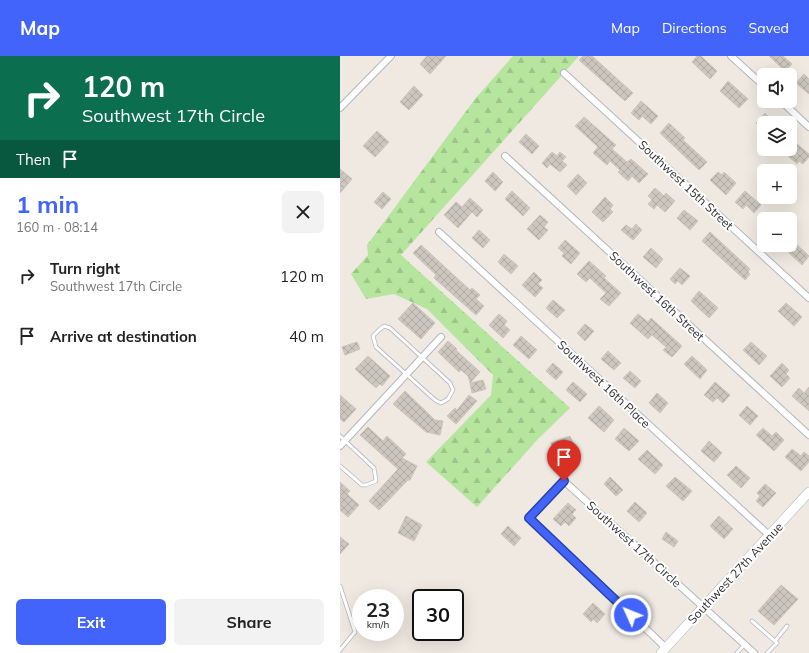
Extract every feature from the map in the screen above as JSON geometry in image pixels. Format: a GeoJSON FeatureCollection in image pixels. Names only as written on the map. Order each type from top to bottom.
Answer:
{"type":"FeatureCollection","features":[{"type":"Feature","properties":{"kind":"main road","name":"Southwest 27th Avenue"},"geometry":{"type":"LineString","coordinates":[[663,650],[770,536],[809,492]]}},
{"type":"Feature","properties":{"kind":"street"},"geometry":{"type":"LineString","coordinates":[[340,108],[391,56]]}},
{"type":"Feature","properties":{"kind":"street"},"geometry":{"type":"LineString","coordinates":[[731,56],[757,80]]}},
{"type":"Feature","properties":{"kind":"street","name":"Southwest 15th Street"},"geometry":{"type":"LineString","coordinates":[[564,73],[809,298]]}},
{"type":"Feature","properties":{"kind":"street"},"geometry":{"type":"LineString","coordinates":[[788,108],[809,127]]}},
{"type":"Feature","properties":{"kind":"street","name":"Southwest 16th Street"},"geometry":{"type":"LineString","coordinates":[[505,156],[809,436]]}},
{"type":"Feature","properties":{"kind":"street","name":"Southwest 16th Place"},"geometry":{"type":"LineString","coordinates":[[439,232],[770,536]]}},
{"type":"Feature","properties":{"kind":"street"},"geometry":{"type":"LineString","coordinates":[[340,446],[441,338]]}},
{"type":"Feature","properties":{"kind":"street","name":"Southwest 17th Circle"},"geometry":{"type":"LineString","coordinates":[[663,650],[529,518],[546,499],[564,481],[704,607]]}},
{"type":"Feature","properties":{"kind":"street"},"geometry":{"type":"LineString","coordinates":[[704,607],[754,653]]}},
{"type":"Feature","properties":{"kind":"lane"},"geometry":{"type":"LineString","coordinates":[[384,326],[390,328],[422,357],[450,383],[453,390],[448,398],[441,403],[435,400],[406,375],[376,347],[374,336],[384,326]]}},
{"type":"Feature","properties":{"kind":"lane"},"geometry":{"type":"LineString","coordinates":[[340,436],[374,468],[376,481],[372,484],[362,485],[340,466]]}},
{"type":"Feature","properties":{"kind":"lane"},"geometry":{"type":"LineString","coordinates":[[340,586],[355,632],[340,650]]}},
{"type":"Feature","properties":{"kind":"lane"},"geometry":{"type":"LineString","coordinates":[[752,621],[775,641]]}},
{"type":"Feature","properties":{"kind":"lane"},"geometry":{"type":"LineString","coordinates":[[767,653],[777,642],[775,641],[787,626]]}},
{"type":"Feature","properties":{"kind":"lane"},"geometry":{"type":"LineString","coordinates":[[737,653],[744,645]]}},
{"type":"Feature","properties":{"kind":"green space"},"geometry":{"type":"Polygon","coordinates":[[[513,56],[579,56],[401,255],[570,408],[538,439],[477,507],[426,462],[491,395],[493,375],[427,309],[394,294],[366,299],[351,274],[368,255],[367,245],[475,99],[513,56]]]}},
{"type":"Feature","properties":{"kind":"building"},"geometry":{"type":"Polygon","coordinates":[[[427,56],[446,56],[430,74],[420,64],[427,56]]]}},
{"type":"Feature","properties":{"kind":"building"},"geometry":{"type":"Polygon","coordinates":[[[583,56],[592,56],[633,93],[625,101],[579,60],[583,56]]]}},
{"type":"Feature","properties":{"kind":"building"},"geometry":{"type":"Polygon","coordinates":[[[697,56],[701,56],[717,71],[710,79],[692,62],[697,56]]]}},
{"type":"Feature","properties":{"kind":"building"},"geometry":{"type":"Polygon","coordinates":[[[769,56],[783,56],[792,64],[788,68],[782,68],[769,56]]]}},
{"type":"Feature","properties":{"kind":"building"},"geometry":{"type":"Polygon","coordinates":[[[804,74],[809,79],[809,94],[797,84],[804,74]]]}},
{"type":"Feature","properties":{"kind":"building"},"geometry":{"type":"Polygon","coordinates":[[[728,81],[748,99],[739,108],[720,91],[728,81]]]}},
{"type":"Feature","properties":{"kind":"building"},"geometry":{"type":"Polygon","coordinates":[[[414,86],[423,95],[409,110],[400,102],[414,86]]]}},
{"type":"Feature","properties":{"kind":"building"},"geometry":{"type":"Polygon","coordinates":[[[641,101],[658,116],[651,124],[642,116],[639,120],[631,113],[641,101]]]}},
{"type":"Feature","properties":{"kind":"building"},"geometry":{"type":"Polygon","coordinates":[[[584,117],[616,145],[612,149],[627,162],[631,159],[648,174],[639,183],[632,176],[628,181],[618,172],[620,170],[610,161],[607,165],[593,153],[598,147],[575,126],[584,117]]]}},
{"type":"Feature","properties":{"kind":"building"},"geometry":{"type":"Polygon","coordinates":[[[669,123],[685,138],[683,140],[707,162],[699,170],[660,133],[669,123]]]}},
{"type":"Feature","properties":{"kind":"building"},"geometry":{"type":"Polygon","coordinates":[[[377,131],[389,142],[375,157],[363,146],[377,131]]]}},
{"type":"Feature","properties":{"kind":"building"},"geometry":{"type":"Polygon","coordinates":[[[526,134],[539,146],[532,154],[519,142],[526,134]]]}},
{"type":"Feature","properties":{"kind":"building"},"geometry":{"type":"Polygon","coordinates":[[[797,144],[809,154],[809,157],[803,164],[799,161],[797,164],[788,156],[797,156],[797,144]]]}},
{"type":"Feature","properties":{"kind":"building"},"geometry":{"type":"Polygon","coordinates":[[[552,152],[557,156],[560,152],[566,157],[562,161],[567,165],[560,172],[550,164],[547,168],[542,163],[552,152]]]}},
{"type":"Feature","properties":{"kind":"building"},"geometry":{"type":"Polygon","coordinates":[[[340,169],[352,179],[340,193],[340,169]]]}},
{"type":"Feature","properties":{"kind":"building"},"geometry":{"type":"Polygon","coordinates":[[[493,172],[503,182],[495,191],[485,181],[493,172]]]}},
{"type":"Feature","properties":{"kind":"building"},"geometry":{"type":"Polygon","coordinates":[[[718,172],[722,175],[724,172],[736,183],[726,195],[710,180],[718,172]]]}},
{"type":"Feature","properties":{"kind":"building"},"geometry":{"type":"Polygon","coordinates":[[[578,174],[587,183],[576,195],[567,186],[578,174]]]}},
{"type":"Feature","properties":{"kind":"building"},"geometry":{"type":"Polygon","coordinates":[[[655,188],[664,196],[666,193],[675,201],[665,212],[657,205],[654,209],[648,204],[652,200],[648,196],[655,188]]]}},
{"type":"Feature","properties":{"kind":"building"},"geometry":{"type":"Polygon","coordinates":[[[512,191],[530,208],[523,216],[505,199],[512,191]]]}},
{"type":"Feature","properties":{"kind":"building"},"geometry":{"type":"Polygon","coordinates":[[[745,191],[757,202],[757,204],[761,205],[754,213],[746,205],[743,209],[735,202],[745,191]]]}},
{"type":"Feature","properties":{"kind":"building"},"geometry":{"type":"Polygon","coordinates":[[[383,192],[391,199],[382,209],[374,202],[383,192]]]}},
{"type":"Feature","properties":{"kind":"building"},"geometry":{"type":"Polygon","coordinates":[[[605,197],[613,205],[610,209],[613,212],[603,222],[592,212],[605,197]]]}},
{"type":"Feature","properties":{"kind":"building"},"geometry":{"type":"Polygon","coordinates":[[[470,198],[483,210],[477,217],[472,212],[458,228],[444,215],[456,202],[462,207],[470,198]]]}},
{"type":"Feature","properties":{"kind":"building"},"geometry":{"type":"Polygon","coordinates":[[[684,210],[698,221],[690,230],[677,218],[684,210]]]}},
{"type":"Feature","properties":{"kind":"building"},"geometry":{"type":"Polygon","coordinates":[[[540,215],[548,222],[544,227],[548,230],[539,240],[527,229],[540,215]]]}},
{"type":"Feature","properties":{"kind":"building"},"geometry":{"type":"Polygon","coordinates":[[[636,224],[642,230],[633,240],[621,230],[626,225],[632,229],[636,224]]]}},
{"type":"Feature","properties":{"kind":"building"},"geometry":{"type":"Polygon","coordinates":[[[479,230],[490,240],[483,248],[472,238],[479,230]]]}},
{"type":"Feature","properties":{"kind":"building"},"geometry":{"type":"Polygon","coordinates":[[[710,232],[750,269],[748,272],[750,274],[745,280],[702,241],[710,232]]]}},
{"type":"Feature","properties":{"kind":"building"},"geometry":{"type":"Polygon","coordinates":[[[565,240],[580,253],[571,264],[562,256],[564,253],[558,248],[565,240]]]}},
{"type":"Feature","properties":{"kind":"building"},"geometry":{"type":"Polygon","coordinates":[[[421,245],[470,290],[472,288],[480,295],[476,299],[484,306],[476,315],[434,278],[436,275],[413,253],[421,245]]]}},
{"type":"Feature","properties":{"kind":"building"},"geometry":{"type":"Polygon","coordinates":[[[797,245],[809,256],[802,265],[788,252],[797,252],[797,245]]]}},
{"type":"Feature","properties":{"kind":"building"},"geometry":{"type":"Polygon","coordinates":[[[651,248],[663,259],[656,268],[643,257],[651,248]]]}},
{"type":"Feature","properties":{"kind":"building"},"geometry":{"type":"Polygon","coordinates":[[[504,254],[518,266],[511,274],[498,262],[504,254]]]}},
{"type":"Feature","properties":{"kind":"building"},"geometry":{"type":"Polygon","coordinates":[[[589,261],[606,276],[604,278],[621,293],[609,306],[600,299],[606,293],[590,278],[586,282],[577,274],[589,261]]]}},
{"type":"Feature","properties":{"kind":"building"},"geometry":{"type":"Polygon","coordinates":[[[680,268],[690,276],[682,285],[678,281],[675,284],[670,279],[680,268]]]}},
{"type":"Feature","properties":{"kind":"building"},"geometry":{"type":"Polygon","coordinates":[[[534,272],[542,280],[538,284],[543,288],[535,297],[522,285],[534,272]]]}},
{"type":"Feature","properties":{"kind":"building"},"geometry":{"type":"Polygon","coordinates":[[[699,291],[718,308],[709,318],[691,301],[699,291]]]}},
{"type":"Feature","properties":{"kind":"building"},"geometry":{"type":"Polygon","coordinates":[[[553,300],[565,310],[557,318],[546,308],[553,300]]]}},
{"type":"Feature","properties":{"kind":"building"},"geometry":{"type":"Polygon","coordinates":[[[413,303],[435,323],[421,339],[398,319],[413,303]]]}},
{"type":"Feature","properties":{"kind":"building"},"geometry":{"type":"Polygon","coordinates":[[[786,303],[802,317],[794,326],[778,311],[786,303]]]}},
{"type":"Feature","properties":{"kind":"building"},"geometry":{"type":"Polygon","coordinates":[[[499,314],[507,321],[504,325],[510,330],[503,338],[489,325],[499,314]]]}},
{"type":"Feature","properties":{"kind":"building"},"geometry":{"type":"Polygon","coordinates":[[[638,314],[648,322],[651,318],[682,346],[672,357],[663,350],[666,347],[652,335],[648,339],[630,323],[638,314]]]}},
{"type":"Feature","properties":{"kind":"building"},"geometry":{"type":"Polygon","coordinates":[[[585,324],[594,331],[585,341],[577,333],[585,324]]]}},
{"type":"Feature","properties":{"kind":"building"},"geometry":{"type":"Polygon","coordinates":[[[521,336],[537,350],[529,359],[513,345],[521,336]]]}},
{"type":"Feature","properties":{"kind":"building"},"geometry":{"type":"Polygon","coordinates":[[[448,341],[480,372],[470,383],[468,376],[461,370],[459,372],[438,352],[448,341]]]}},
{"type":"Feature","properties":{"kind":"building"},"geometry":{"type":"Polygon","coordinates":[[[357,342],[360,349],[345,355],[342,347],[357,342]]]}},
{"type":"Feature","properties":{"kind":"building"},"geometry":{"type":"Polygon","coordinates":[[[751,342],[767,356],[759,365],[743,350],[751,342]]]}},
{"type":"Feature","properties":{"kind":"building"},"geometry":{"type":"Polygon","coordinates":[[[608,351],[621,363],[614,370],[601,359],[608,351]]]}},
{"type":"Feature","properties":{"kind":"building"},"geometry":{"type":"Polygon","coordinates":[[[368,356],[390,376],[382,386],[380,384],[376,388],[355,369],[368,356]]]}},
{"type":"Feature","properties":{"kind":"building"},"geometry":{"type":"Polygon","coordinates":[[[692,356],[707,370],[700,379],[684,364],[692,356]]]}},
{"type":"Feature","properties":{"kind":"building"},"geometry":{"type":"Polygon","coordinates":[[[553,363],[563,372],[556,380],[546,371],[553,363]]]}},
{"type":"Feature","properties":{"kind":"building"},"geometry":{"type":"Polygon","coordinates":[[[782,363],[789,370],[786,374],[790,378],[782,387],[770,376],[782,363]]]}},
{"type":"Feature","properties":{"kind":"building"},"geometry":{"type":"Polygon","coordinates":[[[630,371],[641,381],[635,388],[623,378],[630,371]]]}},
{"type":"Feature","properties":{"kind":"building"},"geometry":{"type":"Polygon","coordinates":[[[483,380],[486,389],[472,393],[470,383],[483,380]]]}},
{"type":"Feature","properties":{"kind":"building"},"geometry":{"type":"Polygon","coordinates":[[[573,382],[587,394],[580,402],[566,390],[573,382]]]}},
{"type":"Feature","properties":{"kind":"building"},"geometry":{"type":"Polygon","coordinates":[[[715,382],[730,395],[723,403],[717,398],[713,402],[704,395],[715,382]]]}},
{"type":"Feature","properties":{"kind":"building"},"geometry":{"type":"Polygon","coordinates":[[[809,387],[809,411],[792,396],[799,388],[804,393],[809,387]]]}},
{"type":"Feature","properties":{"kind":"building"},"geometry":{"type":"Polygon","coordinates":[[[405,391],[435,420],[443,421],[440,435],[426,432],[393,404],[405,391]]]}},
{"type":"Feature","properties":{"kind":"building"},"geometry":{"type":"Polygon","coordinates":[[[657,393],[668,403],[660,413],[649,403],[657,393]]]}},
{"type":"Feature","properties":{"kind":"building"},"geometry":{"type":"Polygon","coordinates":[[[340,395],[356,409],[344,422],[340,419],[340,395]]]}},
{"type":"Feature","properties":{"kind":"building"},"geometry":{"type":"Polygon","coordinates":[[[469,395],[477,401],[456,424],[447,416],[455,408],[457,410],[469,395]]]}},
{"type":"Feature","properties":{"kind":"building"},"geometry":{"type":"Polygon","coordinates":[[[599,406],[614,420],[604,432],[588,418],[599,406]]]}},
{"type":"Feature","properties":{"kind":"building"},"geometry":{"type":"Polygon","coordinates":[[[747,406],[758,416],[750,425],[739,415],[747,406]]]}},
{"type":"Feature","properties":{"kind":"building"},"geometry":{"type":"Polygon","coordinates":[[[368,427],[383,441],[387,436],[406,454],[402,458],[417,466],[410,480],[408,480],[379,510],[369,501],[398,469],[360,435],[368,427]]]}},
{"type":"Feature","properties":{"kind":"building"},"geometry":{"type":"Polygon","coordinates":[[[624,428],[639,441],[629,451],[615,439],[624,428]]]}},
{"type":"Feature","properties":{"kind":"building"},"geometry":{"type":"Polygon","coordinates":[[[763,428],[772,436],[776,432],[784,440],[774,451],[756,435],[763,428]]]}},
{"type":"Feature","properties":{"kind":"building"},"geometry":{"type":"Polygon","coordinates":[[[570,436],[574,446],[555,454],[551,443],[570,436]]]}},
{"type":"Feature","properties":{"kind":"building"},"geometry":{"type":"Polygon","coordinates":[[[709,441],[722,453],[714,462],[701,451],[709,441]]]}},
{"type":"Feature","properties":{"kind":"building"},"geometry":{"type":"Polygon","coordinates":[[[792,449],[801,456],[804,452],[809,456],[809,462],[801,471],[785,457],[792,449]]]}},
{"type":"Feature","properties":{"kind":"building"},"geometry":{"type":"Polygon","coordinates":[[[647,450],[663,465],[655,474],[638,459],[647,450]]]}},
{"type":"Feature","properties":{"kind":"building"},"geometry":{"type":"Polygon","coordinates":[[[736,466],[750,478],[741,488],[727,475],[736,466]]]}},
{"type":"Feature","properties":{"kind":"building"},"geometry":{"type":"Polygon","coordinates":[[[610,477],[623,490],[616,496],[604,484],[610,477]]]}},
{"type":"Feature","properties":{"kind":"building"},"geometry":{"type":"Polygon","coordinates":[[[675,477],[692,491],[683,501],[666,486],[675,477]]]}},
{"type":"Feature","properties":{"kind":"building"},"geometry":{"type":"Polygon","coordinates":[[[340,482],[350,491],[347,494],[359,505],[348,517],[340,510],[340,482]]]}},
{"type":"Feature","properties":{"kind":"building"},"geometry":{"type":"Polygon","coordinates":[[[765,484],[776,493],[763,507],[756,501],[760,496],[757,493],[765,484]]]}},
{"type":"Feature","properties":{"kind":"building"},"geometry":{"type":"Polygon","coordinates":[[[635,502],[647,513],[639,522],[627,511],[635,502]]]}},
{"type":"Feature","properties":{"kind":"building"},"geometry":{"type":"Polygon","coordinates":[[[568,503],[576,510],[572,514],[576,518],[569,526],[565,522],[561,526],[553,519],[568,503]]]}},
{"type":"Feature","properties":{"kind":"building"},"geometry":{"type":"Polygon","coordinates":[[[406,516],[422,525],[414,541],[398,533],[406,516]]]}},
{"type":"Feature","properties":{"kind":"building"},"geometry":{"type":"Polygon","coordinates":[[[719,516],[733,529],[724,539],[710,526],[719,516]]]}},
{"type":"Feature","properties":{"kind":"building"},"geometry":{"type":"Polygon","coordinates":[[[508,526],[521,538],[514,546],[501,534],[508,526]]]}},
{"type":"Feature","properties":{"kind":"building"},"geometry":{"type":"Polygon","coordinates":[[[666,532],[678,541],[674,547],[662,539],[666,532]]]}},
{"type":"Feature","properties":{"kind":"building"},"geometry":{"type":"Polygon","coordinates":[[[340,537],[349,544],[340,554],[340,537]]]}},
{"type":"Feature","properties":{"kind":"building"},"geometry":{"type":"Polygon","coordinates":[[[781,585],[798,599],[774,625],[758,611],[781,585]]]}},
{"type":"Feature","properties":{"kind":"building"},"geometry":{"type":"Polygon","coordinates":[[[593,603],[605,614],[597,623],[593,619],[591,622],[583,614],[593,603]]]}},
{"type":"Feature","properties":{"kind":"route"},"geometry":{"type":"LineString","coordinates":[[564,481],[529,518],[631,615]]}}]}
